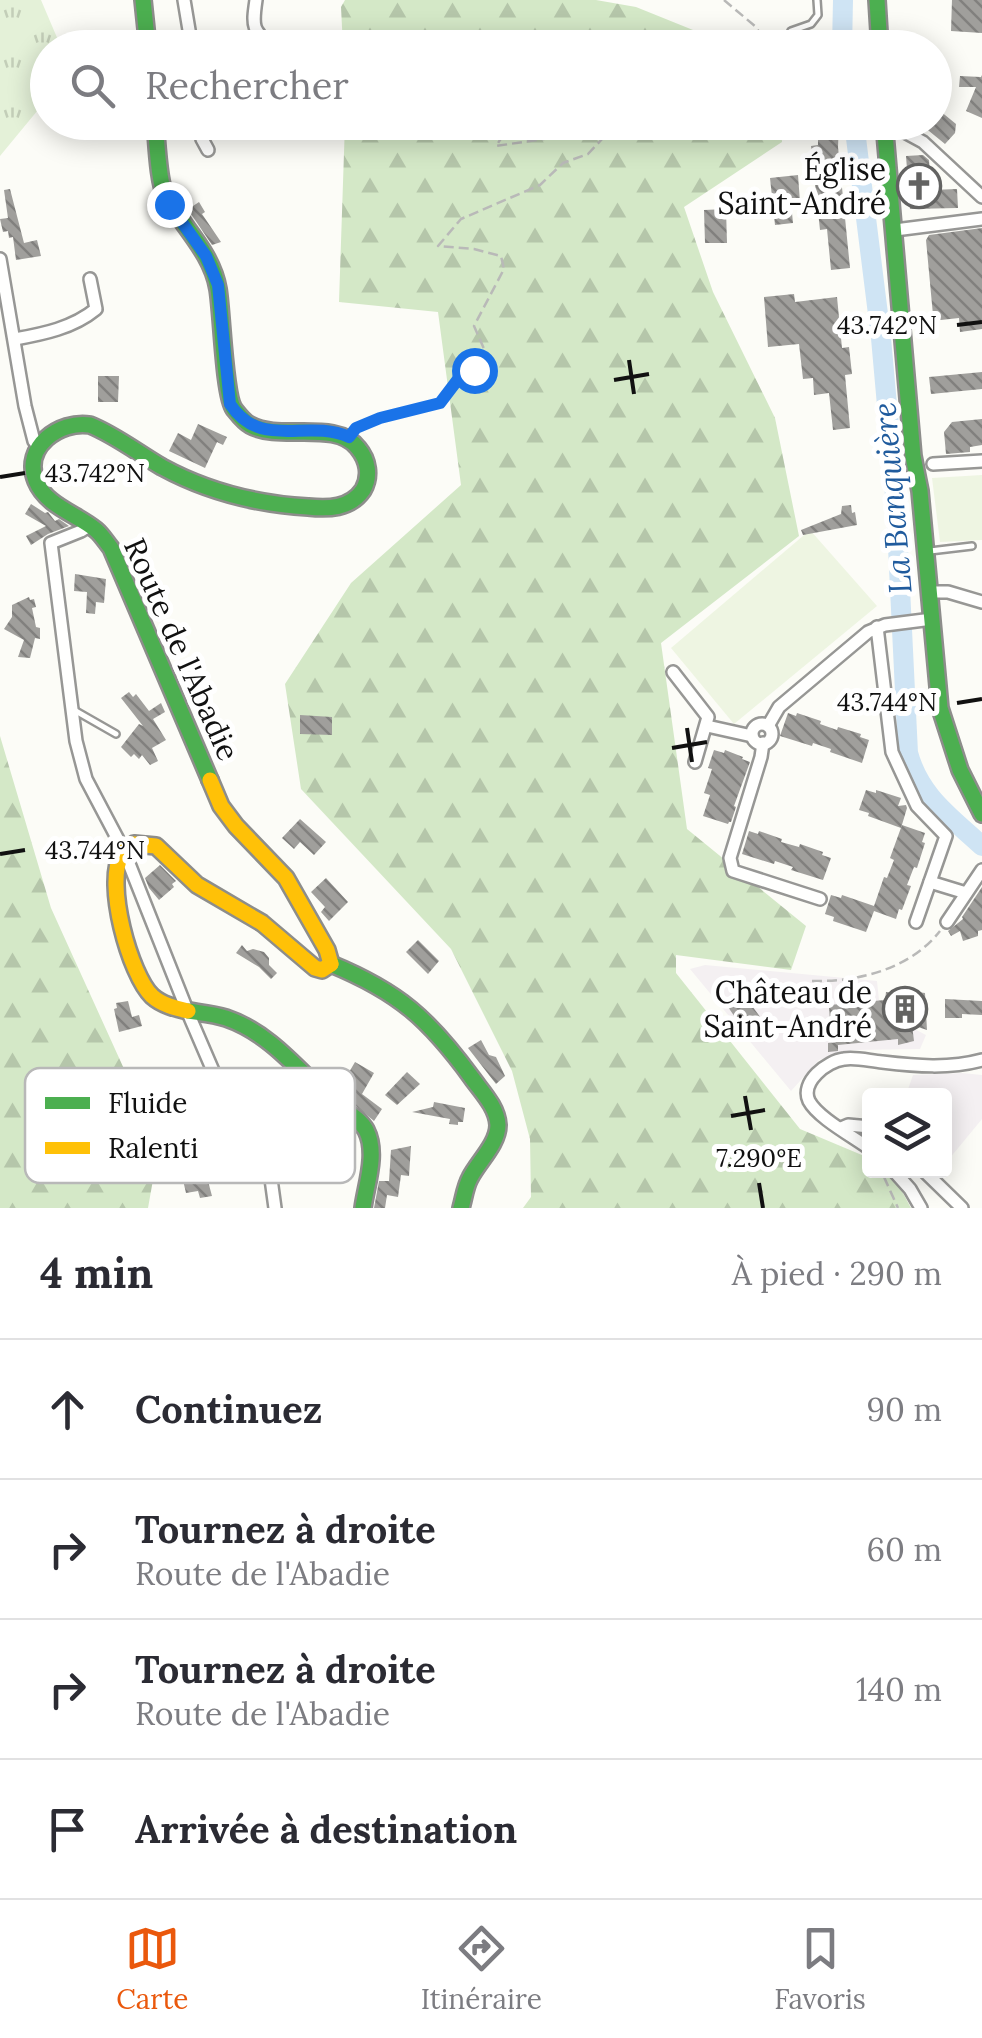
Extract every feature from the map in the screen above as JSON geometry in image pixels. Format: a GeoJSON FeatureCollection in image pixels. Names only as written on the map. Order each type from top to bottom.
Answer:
{"type":"FeatureCollection","features":[{"type":"Feature","properties":{"kind":"street"},"geometry":{"type":"LineString","coordinates":[[144,0],[146,30]]}},
{"type":"Feature","properties":{"kind":"street"},"geometry":{"type":"LineString","coordinates":[[184,0],[189,30]]}},
{"type":"Feature","properties":{"kind":"street"},"geometry":{"type":"LineString","coordinates":[[254,30],[256,0]]}},
{"type":"Feature","properties":{"kind":"street"},"geometry":{"type":"LineString","coordinates":[[878,0],[879,30]]}},
{"type":"Feature","properties":{"kind":"street"},"geometry":{"type":"LineString","coordinates":[[0,259],[25,406],[39,448],[60,428],[87,424],[208,489],[243,499],[331,508],[356,498],[367,479],[364,456],[349,437],[330,432],[261,429],[238,416],[230,404],[218,285],[206,256],[163,193],[158,140]]}},
{"type":"Feature","properties":{"kind":"street"},"geometry":{"type":"LineString","coordinates":[[203,140],[208,150]]}},
{"type":"Feature","properties":{"kind":"street"},"geometry":{"type":"LineString","coordinates":[[887,140],[913,456],[929,592],[926,620],[944,726],[982,814]]}},
{"type":"Feature","properties":{"kind":"street"},"geometry":{"type":"LineString","coordinates":[[920,140],[982,197]]}},
{"type":"Feature","properties":{"kind":"street"},"geometry":{"type":"LineString","coordinates":[[895,230],[982,219]]}},
{"type":"Feature","properties":{"kind":"street"},"geometry":{"type":"LineString","coordinates":[[15,340],[60,329],[96,310],[90,280]]}},
{"type":"Feature","properties":{"kind":"street","name":"Route de l'Abadie"},"geometry":{"type":"LineString","coordinates":[[39,448],[33,466],[41,492],[105,540],[117,560],[221,806],[286,878],[331,964]]}},
{"type":"Feature","properties":{"kind":"street"},"geometry":{"type":"LineString","coordinates":[[933,464],[982,461]]}},
{"type":"Feature","properties":{"kind":"street"},"geometry":{"type":"LineString","coordinates":[[90,526],[51,544],[76,742],[86,778],[124,851],[212,1068]]}},
{"type":"Feature","properties":{"kind":"street"},"geometry":{"type":"LineString","coordinates":[[929,592],[948,592],[982,602]]}},
{"type":"Feature","properties":{"kind":"street"},"geometry":{"type":"LineString","coordinates":[[707,726],[769,740],[772,735],[768,726],[773,715],[868,632],[881,626],[926,620]]}},
{"type":"Feature","properties":{"kind":"street"},"geometry":{"type":"LineString","coordinates":[[881,626],[892,752],[917,806],[946,836],[916,922]]}},
{"type":"Feature","properties":{"kind":"street"},"geometry":{"type":"LineString","coordinates":[[673,672],[709,720],[695,762]]}},
{"type":"Feature","properties":{"kind":"street"},"geometry":{"type":"LineString","coordinates":[[758,740],[762,758],[730,858],[732,871],[820,900]]}},
{"type":"Feature","properties":{"kind":"street"},"geometry":{"type":"LineString","coordinates":[[301,1068],[259,1033],[228,1019],[172,1007],[154,998],[133,966],[124,934],[115,873],[124,851],[139,844],[156,846],[196,885],[262,922],[315,968],[322,970],[331,964],[370,980],[414,1010],[445,1041],[493,1107],[498,1121],[497,1134],[468,1181],[461,1208]]}},
{"type":"Feature","properties":{"kind":"street"},"geometry":{"type":"LineString","coordinates":[[947,922],[982,870]]}},
{"type":"Feature","properties":{"kind":"street"},"geometry":{"type":"LineString","coordinates":[[930,882],[966,893]]}},
{"type":"Feature","properties":{"kind":"street"},"geometry":{"type":"LineString","coordinates":[[862,1143],[808,1100],[808,1087],[829,1064],[844,1058],[931,1067],[982,1060]]}},
{"type":"Feature","properties":{"kind":"street"},"geometry":{"type":"LineString","coordinates":[[355,1119],[368,1133],[370,1150],[363,1208]]}},
{"type":"Feature","properties":{"kind":"street"},"geometry":{"type":"LineString","coordinates":[[841,1128],[848,1124],[862,1126]]}},
{"type":"Feature","properties":{"kind":"street"},"geometry":{"type":"LineString","coordinates":[[900,1178],[920,1208]]}},
{"type":"Feature","properties":{"kind":"street"},"geometry":{"type":"LineString","coordinates":[[930,1178],[962,1208]]}},
{"type":"Feature","properties":{"kind":"street"},"geometry":{"type":"LineString","coordinates":[[272,1183],[274,1208]]}},
{"type":"Feature","properties":{"kind":"lane"},"geometry":{"type":"LineString","coordinates":[[791,30],[810,24],[818,16],[817,0]]}},
{"type":"Feature","properties":{"kind":"lane"},"geometry":{"type":"LineString","coordinates":[[925,551],[972,546]]}},
{"type":"Feature","properties":{"kind":"lane"},"geometry":{"type":"LineString","coordinates":[[72,708],[116,734]]}},
{"type":"Feature","properties":{"kind":"path"},"geometry":{"type":"LineString","coordinates":[[724,0],[758,30]]}},
{"type":"Feature","properties":{"kind":"path"},"geometry":{"type":"LineString","coordinates":[[500,140],[496,146],[537,140]]}},
{"type":"Feature","properties":{"kind":"path"},"geometry":{"type":"LineString","coordinates":[[349,437],[356,428],[380,418],[440,403],[459,378],[488,358],[474,326],[504,269],[502,256],[438,246],[461,219],[540,185],[563,163],[588,154],[601,140]]}},
{"type":"Feature","properties":{"kind":"path"},"geometry":{"type":"LineString","coordinates":[[812,981],[864,978],[881,971],[923,950],[947,922]]}},
{"type":"Feature","properties":{"kind":"path"},"geometry":{"type":"LineString","coordinates":[[885,1178],[898,1208]]}},
{"type":"Feature","properties":{"kind":"shaded area"},"geometry":{"type":"Polygon","coordinates":[[[705,965],[877,981],[879,1000],[903,1023],[926,1035],[920,1049],[853,1050],[819,1060],[791,1091],[690,969],[705,965]]]}},
{"type":"Feature","properties":{"kind":"shaded area"},"geometry":{"type":"Polygon","coordinates":[[[913,1075],[982,1075],[982,1119],[952,1155],[952,1088],[908,1088],[913,1075]]]}},
{"type":"Feature","properties":{"kind":"green space"},"geometry":{"type":"Polygon","coordinates":[[[0,0],[41,0],[54,30],[30,30],[30,120],[0,156],[0,0]]]}},
{"type":"Feature","properties":{"kind":"green space"},"geometry":{"type":"Polygon","coordinates":[[[345,0],[596,0],[636,7],[693,30],[342,30],[341,7],[345,0]]]}},
{"type":"Feature","properties":{"kind":"green space"},"geometry":{"type":"Polygon","coordinates":[[[344,140],[782,140],[684,207],[713,292],[775,418],[799,536],[661,643],[687,829],[806,926],[791,970],[676,955],[676,973],[800,1129],[862,1155],[862,1178],[895,1178],[911,1208],[523,1208],[531,1197],[530,1139],[512,1071],[451,949],[301,789],[285,684],[351,583],[461,485],[438,312],[339,302],[344,140]]]}},
{"type":"Feature","properties":{"kind":"green space"},"geometry":{"type":"Polygon","coordinates":[[[982,475],[982,540],[940,542],[932,478],[982,475]]]}},
{"type":"Feature","properties":{"kind":"green space"},"geometry":{"type":"Polygon","coordinates":[[[810,530],[877,606],[734,724],[671,648],[810,530]]]}},
{"type":"Feature","properties":{"kind":"green space"},"geometry":{"type":"Polygon","coordinates":[[[0,736],[51,908],[124,1068],[25,1068],[25,1183],[152,1183],[148,1208],[0,1208],[0,736]]]}},
{"type":"Feature","properties":{"kind":"building"},"geometry":{"type":"Polygon","coordinates":[[[952,0],[982,0],[982,33],[951,30],[952,0]]]}},
{"type":"Feature","properties":{"kind":"building"},"geometry":{"type":"Polygon","coordinates":[[[982,75],[982,118],[966,111],[976,87],[959,87],[960,76],[982,75]]]}},
{"type":"Feature","properties":{"kind":"building"},"geometry":{"type":"Polygon","coordinates":[[[818,140],[838,140],[850,268],[831,270],[827,229],[820,230],[811,146],[818,145],[818,140]]]}},
{"type":"Feature","properties":{"kind":"building","name":"Église Saint-André"},"geometry":{"type":"Polygon","coordinates":[[[923,155],[929,160],[931,190],[957,189],[958,208],[910,209],[906,156],[923,155]]]}},
{"type":"Feature","properties":{"kind":"building"},"geometry":{"type":"Polygon","coordinates":[[[798,175],[800,202],[791,203],[793,223],[775,225],[770,178],[798,175]]]}},
{"type":"Feature","properties":{"kind":"building"},"geometry":{"type":"Polygon","coordinates":[[[177,187],[190,208],[199,202],[205,212],[202,214],[221,242],[212,245],[174,189],[177,187]]]}},
{"type":"Feature","properties":{"kind":"building"},"geometry":{"type":"Polygon","coordinates":[[[10,189],[24,243],[37,240],[41,256],[16,260],[13,237],[9,238],[8,231],[3,232],[0,219],[8,218],[4,190],[10,189]]]}},
{"type":"Feature","properties":{"kind":"building"},"geometry":{"type":"Polygon","coordinates":[[[726,209],[727,243],[705,243],[704,210],[726,209]]]}},
{"type":"Feature","properties":{"kind":"building"},"geometry":{"type":"Polygon","coordinates":[[[982,228],[982,329],[960,332],[959,318],[941,320],[933,315],[926,240],[929,235],[982,228]]]}},
{"type":"Feature","properties":{"kind":"building"},"geometry":{"type":"Polygon","coordinates":[[[794,294],[795,302],[837,297],[842,348],[849,347],[852,374],[845,375],[850,428],[833,430],[829,393],[814,395],[813,378],[803,379],[799,344],[768,347],[764,297],[794,294]]]}},
{"type":"Feature","properties":{"kind":"building"},"geometry":{"type":"Polygon","coordinates":[[[982,372],[982,389],[931,394],[929,377],[982,372]]]}},
{"type":"Feature","properties":{"kind":"building"},"geometry":{"type":"Polygon","coordinates":[[[98,376],[119,376],[118,402],[98,402],[98,376]]]}},
{"type":"Feature","properties":{"kind":"building"},"geometry":{"type":"Polygon","coordinates":[[[982,419],[982,445],[970,447],[970,452],[946,454],[944,432],[952,422],[982,419]]]}},
{"type":"Feature","properties":{"kind":"building"},"geometry":{"type":"Polygon","coordinates":[[[198,424],[227,437],[223,445],[217,442],[205,468],[169,451],[178,433],[191,440],[198,424]]]}},
{"type":"Feature","properties":{"kind":"building"},"geometry":{"type":"Polygon","coordinates":[[[31,504],[69,526],[31,545],[26,536],[46,526],[25,514],[31,504]]]}},
{"type":"Feature","properties":{"kind":"building"},"geometry":{"type":"Polygon","coordinates":[[[851,505],[857,525],[803,535],[801,530],[841,514],[842,506],[851,505]]]}},
{"type":"Feature","properties":{"kind":"building"},"geometry":{"type":"Polygon","coordinates":[[[75,574],[106,579],[104,603],[96,602],[95,614],[86,613],[87,592],[74,591],[75,574]]]}},
{"type":"Feature","properties":{"kind":"building"},"geometry":{"type":"Polygon","coordinates":[[[29,597],[34,599],[36,607],[32,608],[36,627],[40,628],[40,639],[35,638],[30,658],[18,657],[24,640],[4,629],[12,617],[12,605],[29,597]]]}},
{"type":"Feature","properties":{"kind":"building"},"geometry":{"type":"Polygon","coordinates":[[[129,692],[133,697],[136,694],[149,711],[161,703],[165,712],[153,719],[166,740],[152,748],[158,761],[150,765],[142,755],[139,759],[134,754],[131,757],[121,747],[139,724],[143,726],[121,698],[129,692]]]}},
{"type":"Feature","properties":{"kind":"building"},"geometry":{"type":"Polygon","coordinates":[[[788,713],[861,734],[869,740],[862,763],[813,743],[812,746],[780,736],[788,713]]]}},
{"type":"Feature","properties":{"kind":"building"},"geometry":{"type":"Polygon","coordinates":[[[300,715],[332,717],[332,735],[300,734],[300,715]]]}},
{"type":"Feature","properties":{"kind":"building"},"geometry":{"type":"Polygon","coordinates":[[[714,750],[725,750],[750,762],[728,824],[703,816],[710,795],[704,793],[714,750]]]}},
{"type":"Feature","properties":{"kind":"building"},"geometry":{"type":"Polygon","coordinates":[[[866,790],[901,798],[898,806],[907,808],[901,828],[859,810],[866,790]]]}},
{"type":"Feature","properties":{"kind":"building"},"geometry":{"type":"Polygon","coordinates":[[[300,819],[326,842],[314,855],[300,842],[294,849],[282,838],[300,819]]]}},
{"type":"Feature","properties":{"kind":"building"},"geometry":{"type":"Polygon","coordinates":[[[902,825],[925,833],[925,843],[896,919],[874,911],[866,932],[833,921],[834,917],[825,914],[831,895],[874,906],[894,860],[890,858],[902,825]]]}},
{"type":"Feature","properties":{"kind":"building"},"geometry":{"type":"Polygon","coordinates":[[[749,831],[823,852],[831,858],[823,880],[775,861],[774,864],[742,854],[749,831]]]}},
{"type":"Feature","properties":{"kind":"building"},"geometry":{"type":"Polygon","coordinates":[[[160,865],[176,881],[159,900],[145,878],[160,865]]]}},
{"type":"Feature","properties":{"kind":"building"},"geometry":{"type":"Polygon","coordinates":[[[326,878],[348,902],[329,921],[321,912],[325,907],[311,892],[326,878]]]}},
{"type":"Feature","properties":{"kind":"building"},"geometry":{"type":"Polygon","coordinates":[[[982,887],[982,930],[978,936],[963,941],[960,931],[951,936],[948,931],[963,919],[982,887]]]}},
{"type":"Feature","properties":{"kind":"building"},"geometry":{"type":"Polygon","coordinates":[[[418,940],[439,961],[428,974],[406,952],[418,940]]]}},
{"type":"Feature","properties":{"kind":"building"},"geometry":{"type":"Polygon","coordinates":[[[242,945],[247,951],[264,952],[277,973],[271,979],[236,953],[242,945]]]}},
{"type":"Feature","properties":{"kind":"building"},"geometry":{"type":"Polygon","coordinates":[[[893,989],[925,993],[927,1030],[912,1025],[914,1041],[898,1045],[898,1039],[838,1045],[838,1051],[828,1052],[828,1043],[836,1042],[829,1005],[885,1000],[886,992],[892,993],[893,989]]]}},
{"type":"Feature","properties":{"kind":"building"},"geometry":{"type":"Polygon","coordinates":[[[744,995],[769,1029],[752,1042],[728,1007],[744,995]]]}},
{"type":"Feature","properties":{"kind":"building"},"geometry":{"type":"Polygon","coordinates":[[[945,999],[982,1001],[982,1015],[945,1018],[945,999]]]}},
{"type":"Feature","properties":{"kind":"building"},"geometry":{"type":"Polygon","coordinates":[[[128,1001],[132,1017],[139,1015],[142,1026],[119,1032],[114,1009],[116,1003],[128,1001]]]}},
{"type":"Feature","properties":{"kind":"building"},"geometry":{"type":"Polygon","coordinates":[[[481,1040],[489,1055],[496,1057],[505,1076],[496,1084],[468,1048],[481,1040]]]}},
{"type":"Feature","properties":{"kind":"building"},"geometry":{"type":"Polygon","coordinates":[[[355,1062],[374,1073],[362,1094],[382,1109],[374,1121],[355,1105],[355,1068],[351,1068],[355,1062]]]}},
{"type":"Feature","properties":{"kind":"building"},"geometry":{"type":"Polygon","coordinates":[[[407,1072],[420,1084],[397,1105],[385,1095],[407,1072]]]}},
{"type":"Feature","properties":{"kind":"building"},"geometry":{"type":"Polygon","coordinates":[[[434,1102],[465,1108],[463,1122],[449,1124],[450,1119],[412,1112],[433,1107],[434,1102]]]}},
{"type":"Feature","properties":{"kind":"building"},"geometry":{"type":"Polygon","coordinates":[[[411,1146],[409,1176],[401,1175],[398,1197],[387,1195],[385,1208],[374,1208],[379,1181],[389,1181],[391,1150],[411,1146]]]}},
{"type":"Feature","properties":{"kind":"building"},"geometry":{"type":"Polygon","coordinates":[[[184,1183],[208,1183],[212,1196],[200,1198],[198,1191],[186,1193],[184,1183]]]}},
{"type":"Feature","properties":{"kind":"waterway","name":"La Banquière"},"geometry":{"type":"LineString","coordinates":[[842,30],[843,0]]}},
{"type":"Feature","properties":{"kind":"waterway","name":"La Banquière"},"geometry":{"type":"LineString","coordinates":[[856,140],[881,338],[896,506],[908,753],[929,794],[982,846]]}},
{"type":"Feature","properties":{"kind":"traffic: fast"},"geometry":{"type":"LineString","coordinates":[[143,0],[146,30]]}},
{"type":"Feature","properties":{"kind":"traffic: fast"},"geometry":{"type":"LineString","coordinates":[[877,0],[879,30]]}},
{"type":"Feature","properties":{"kind":"traffic: fast"},"geometry":{"type":"LineString","coordinates":[[157,140],[163,190],[215,276],[234,409],[248,424],[262,430],[322,432],[348,439],[358,448],[367,468],[363,490],[352,501],[316,508],[251,500],[215,490],[162,467],[90,425],[67,427],[46,438],[39,447],[34,457],[36,481],[47,497],[96,530],[111,548],[210,780]]}},
{"type":"Feature","properties":{"kind":"traffic: fast"},"geometry":{"type":"LineString","coordinates":[[886,140],[940,708],[960,770],[982,814]]}},
{"type":"Feature","properties":{"kind":"traffic: fast"},"geometry":{"type":"LineString","coordinates":[[331,964],[376,985],[411,1009],[441,1039],[492,1106],[497,1132],[468,1181],[461,1208]]}},
{"type":"Feature","properties":{"kind":"traffic: fast"},"geometry":{"type":"LineString","coordinates":[[188,1011],[242,1025],[298,1068]]}},
{"type":"Feature","properties":{"kind":"traffic: fast"},"geometry":{"type":"LineString","coordinates":[[355,1117],[366,1130],[371,1149],[363,1208]]}},
{"type":"Feature","properties":{"kind":"traffic: slow"},"geometry":{"type":"LineString","coordinates":[[210,780],[221,806],[236,826],[286,878],[331,964]]}},
{"type":"Feature","properties":{"kind":"traffic: slow"},"geometry":{"type":"LineString","coordinates":[[188,1011],[152,996],[128,949],[118,906],[117,867],[122,854],[134,844],[156,846],[197,885],[262,923],[315,968],[322,970],[331,964]]}},
{"type":"Feature","properties":{"kind":"place","name":"Église Saint-André"},"geometry":{"type":"Point","coordinates":[919,186]}},
{"type":"Feature","properties":{"kind":"place","name":"Château de Saint-André"},"geometry":{"type":"Point","coordinates":[905,1009]}},
{"type":"Feature","properties":{"kind":"route"},"geometry":{"type":"LineString","coordinates":[[169,204],[213,270],[222,308],[230,404],[248,424],[261,429],[330,432],[349,437],[356,428],[380,418],[440,403],[459,378],[474,370]]}}]}
